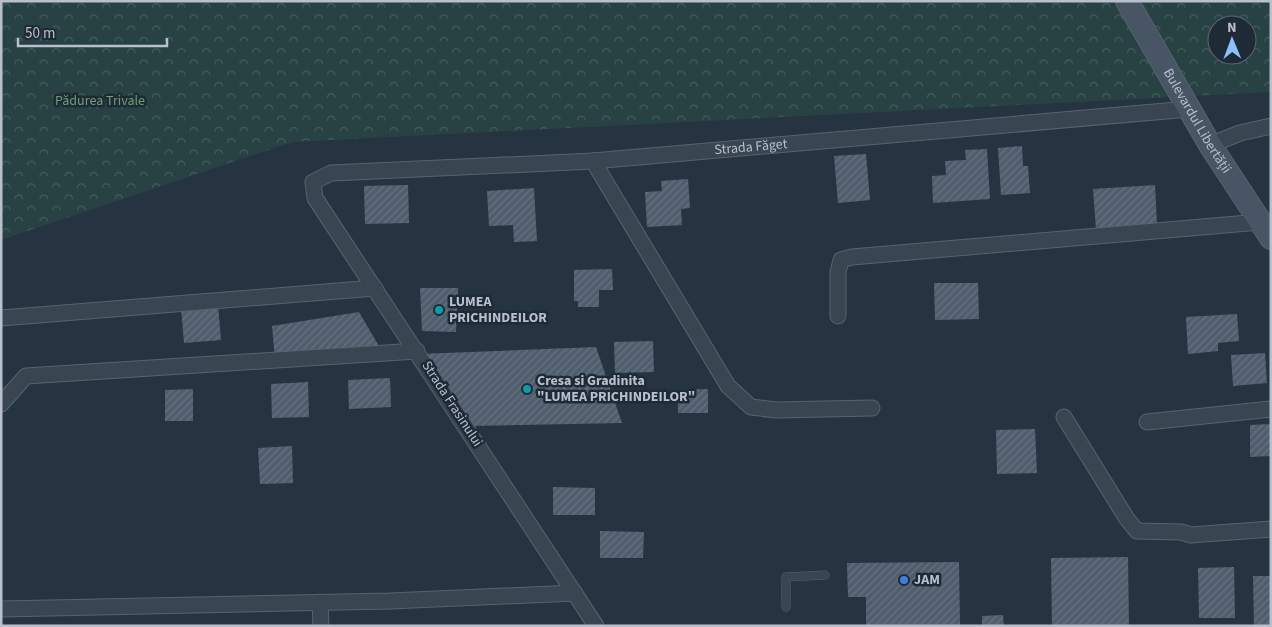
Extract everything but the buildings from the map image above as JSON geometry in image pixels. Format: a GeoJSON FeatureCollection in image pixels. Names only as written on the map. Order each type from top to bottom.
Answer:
{"type":"FeatureCollection","features":[{"type":"Feature","properties":{"kind":"main road","name":"Bulevardul Libertății"},"geometry":{"type":"LineString","coordinates":[[1127,1],[1210,145],[1265,230]]}},
{"type":"Feature","properties":{"kind":"street","name":"Strada Făget"},"geometry":{"type":"LineString","coordinates":[[313,182],[331,173],[593,161],[1189,109]]}},
{"type":"Feature","properties":{"kind":"street"},"geometry":{"type":"LineString","coordinates":[[1210,145],[1240,132],[1271,126]]}},
{"type":"Feature","properties":{"kind":"street"},"geometry":{"type":"LineString","coordinates":[[593,161],[728,386],[751,407],[776,410],[872,408]]}},
{"type":"Feature","properties":{"kind":"street","name":"Strada Frasinului"},"geometry":{"type":"LineString","coordinates":[[313,182],[315,198],[596,626]]}},
{"type":"Feature","properties":{"kind":"street"},"geometry":{"type":"LineString","coordinates":[[838,316],[838,272],[841,260],[852,257],[1265,230]]}},
{"type":"Feature","properties":{"kind":"street"},"geometry":{"type":"LineString","coordinates":[[1,318],[375,288]]}},
{"type":"Feature","properties":{"kind":"street"},"geometry":{"type":"LineString","coordinates":[[1,404],[26,376],[417,351]]}},
{"type":"Feature","properties":{"kind":"street"},"geometry":{"type":"LineString","coordinates":[[1147,422],[1271,409]]}},
{"type":"Feature","properties":{"kind":"street"},"geometry":{"type":"LineString","coordinates":[[1064,416],[1127,519],[1137,531],[1181,532],[1191,535],[1271,529]]}},
{"type":"Feature","properties":{"kind":"street"},"geometry":{"type":"LineString","coordinates":[[1,609],[320,602],[575,593]]}},
{"type":"Feature","properties":{"kind":"street"},"geometry":{"type":"LineString","coordinates":[[320,602],[321,626]]}},
{"type":"Feature","properties":{"kind":"lane"},"geometry":{"type":"LineString","coordinates":[[786,607],[786,577],[825,575]]}},
{"type":"Feature","properties":{"kind":"green space","name":"Pădurea Trivale"},"geometry":{"type":"Polygon","coordinates":[[[1,1],[1271,1],[1271,92],[292,142],[1,240],[1,1]]]}},
{"type":"Feature","properties":{"kind":"place","name":"LUMEA PRICHINDEILOR"},"geometry":{"type":"Point","coordinates":[439,310]}},
{"type":"Feature","properties":{"kind":"place","name":"Cresa si Gradinita \"LUMEA PRICHINDEILOR\""},"geometry":{"type":"Point","coordinates":[527,389]}},
{"type":"Feature","properties":{"kind":"place","name":"JAM"},"geometry":{"type":"Point","coordinates":[904,580]}}]}
